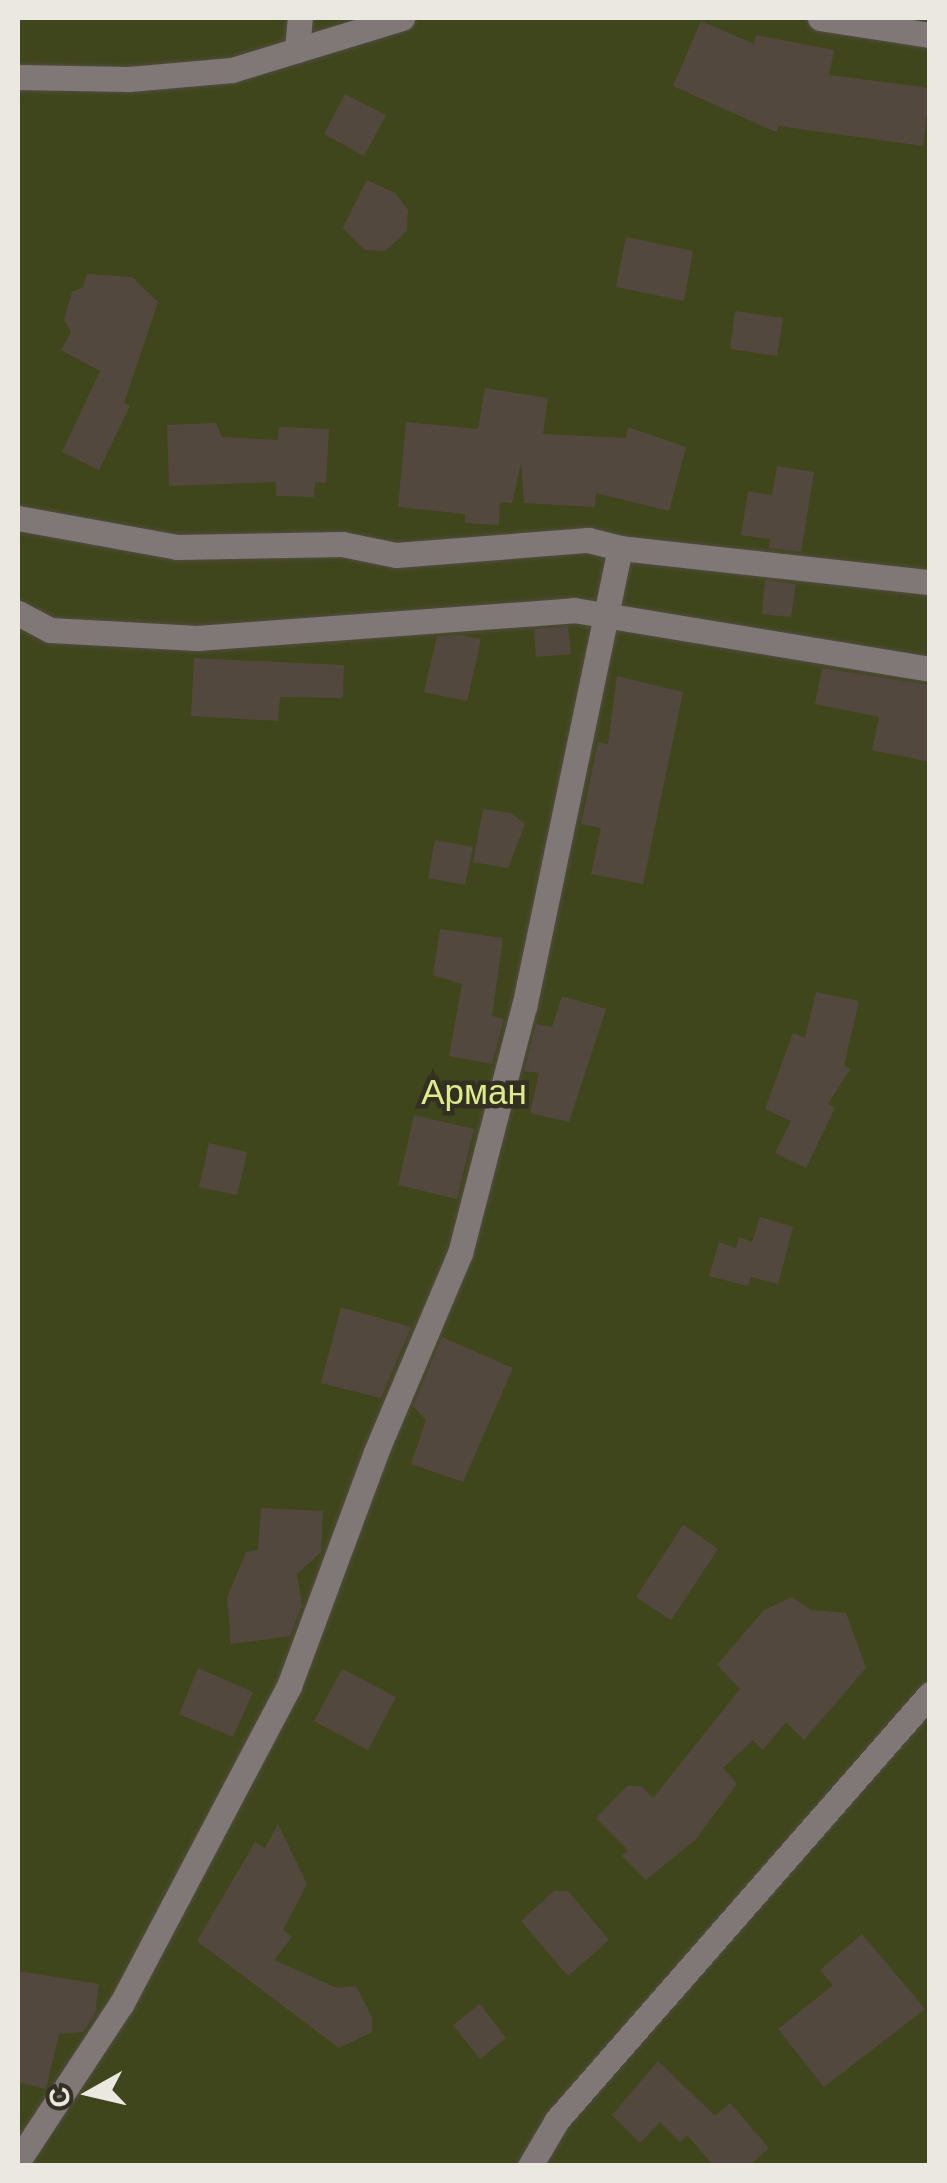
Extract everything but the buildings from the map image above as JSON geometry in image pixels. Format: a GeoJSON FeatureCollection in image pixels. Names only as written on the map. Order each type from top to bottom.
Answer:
{"type":"FeatureCollection","features":[{"type":"Feature","properties":{"kind":"street"},"geometry":{"type":"LineString","coordinates":[[297,50],[300,18]]}},
{"type":"Feature","properties":{"kind":"street"},"geometry":{"type":"LineString","coordinates":[[18,77],[129,79],[232,70],[402,18]]}},
{"type":"Feature","properties":{"kind":"street"},"geometry":{"type":"LineString","coordinates":[[820,18],[930,35]]}},
{"type":"Feature","properties":{"kind":"street"},"geometry":{"type":"LineString","coordinates":[[18,518],[177,547],[342,544],[396,555],[588,540],[620,548],[930,582]]}},
{"type":"Feature","properties":{"kind":"street"},"geometry":{"type":"LineString","coordinates":[[18,2161],[122,2004],[290,1686],[376,1452],[460,1253],[524,1006],[620,548]]}},
{"type":"Feature","properties":{"kind":"street"},"geometry":{"type":"LineString","coordinates":[[18,612],[50,630],[197,638],[574,610],[604,619],[930,669]]}},
{"type":"Feature","properties":{"kind":"street"},"geometry":{"type":"LineString","coordinates":[[530,2166],[556,2120],[930,1694]]}},
{"type":"Feature","properties":{"kind":"green space","name":"Арман"},"geometry":{"type":"Polygon","coordinates":[[[18,18],[929,18],[929,2165],[18,2165],[18,18]]]}}]}
